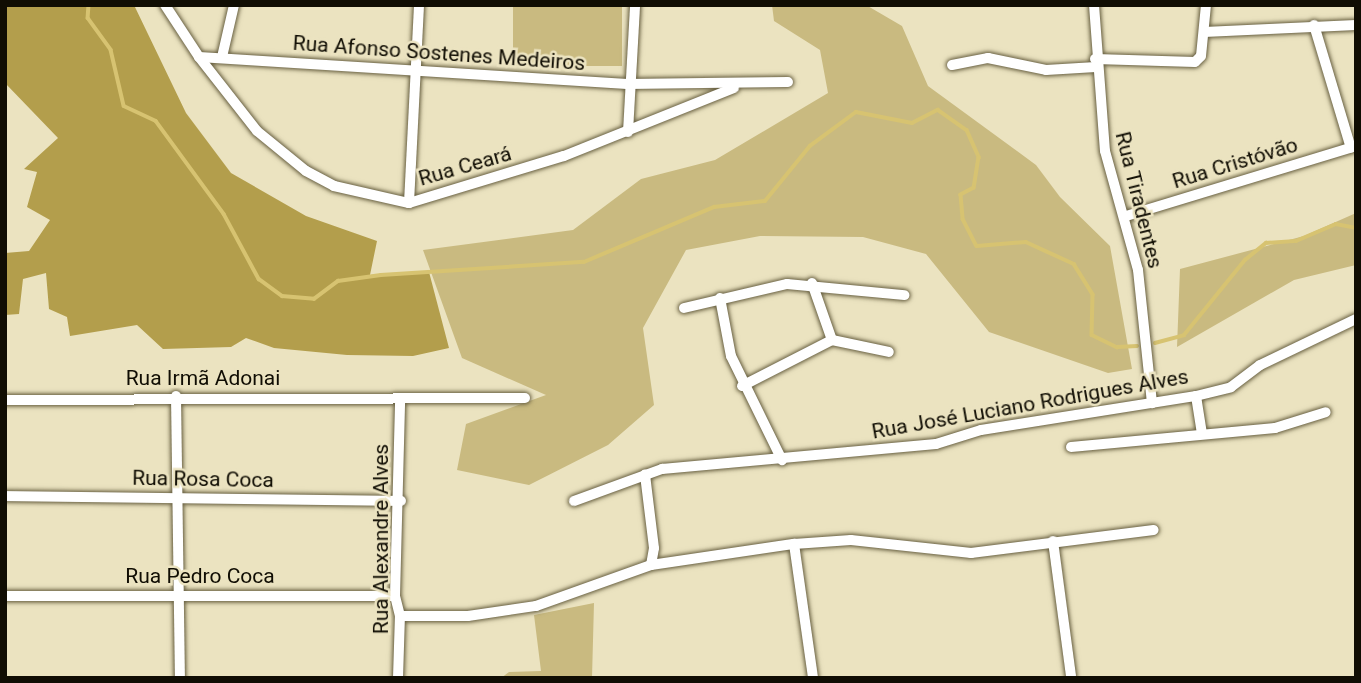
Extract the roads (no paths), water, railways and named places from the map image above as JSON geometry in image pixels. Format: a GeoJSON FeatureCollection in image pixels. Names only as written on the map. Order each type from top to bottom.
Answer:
{"type":"FeatureCollection","features":[{"type":"Feature","properties":{"kind":"street"},"geometry":{"type":"LineString","coordinates":[[165,5],[199,57]]}},
{"type":"Feature","properties":{"kind":"street"},"geometry":{"type":"LineString","coordinates":[[222,57],[234,5]]}},
{"type":"Feature","properties":{"kind":"street"},"geometry":{"type":"LineString","coordinates":[[409,202],[419,5]]}},
{"type":"Feature","properties":{"kind":"street"},"geometry":{"type":"LineString","coordinates":[[628,132],[627,84],[635,5]]}},
{"type":"Feature","properties":{"kind":"street","name":"Rua Tiradentes"},"geometry":{"type":"LineString","coordinates":[[1094,5],[1096,63],[1105,151],[1126,216],[1138,270],[1152,403]]}},
{"type":"Feature","properties":{"kind":"street"},"geometry":{"type":"LineString","coordinates":[[952,65],[988,58],[1046,70],[1096,63],[1195,62],[1201,56],[1206,5]]}},
{"type":"Feature","properties":{"kind":"street"},"geometry":{"type":"LineString","coordinates":[[1314,25],[1353,147]]}},
{"type":"Feature","properties":{"kind":"street"},"geometry":{"type":"LineString","coordinates":[[1204,32],[1356,25]]}},
{"type":"Feature","properties":{"kind":"street","name":"Rua Afonso Sostenes Medeiros"},"geometry":{"type":"LineString","coordinates":[[199,57],[415,74],[627,84],[740,86]]}},
{"type":"Feature","properties":{"kind":"street","name":"Rua Ceará"},"geometry":{"type":"LineString","coordinates":[[199,57],[257,131],[306,171],[334,187],[409,202],[516,172],[628,132],[740,86]]}},
{"type":"Feature","properties":{"kind":"street"},"geometry":{"type":"LineString","coordinates":[[740,86],[788,82]]}},
{"type":"Feature","properties":{"kind":"street","name":"Rua Cristóvão"},"geometry":{"type":"LineString","coordinates":[[1126,216],[1353,147]]}},
{"type":"Feature","properties":{"kind":"street"},"geometry":{"type":"LineString","coordinates":[[812,283],[832,340]]}},
{"type":"Feature","properties":{"kind":"street"},"geometry":{"type":"LineString","coordinates":[[684,308],[812,283],[904,295]]}},
{"type":"Feature","properties":{"kind":"street"},"geometry":{"type":"LineString","coordinates":[[720,299],[730,356],[742,386],[782,460]]}},
{"type":"Feature","properties":{"kind":"street","name":"Rua José Luciano Rodrigues Alves"},"geometry":{"type":"LineString","coordinates":[[573,501],[662,469],[936,444],[981,430],[1196,396],[1231,387],[1260,365],[1356,319]]}},
{"type":"Feature","properties":{"kind":"street"},"geometry":{"type":"LineString","coordinates":[[742,386],[832,340],[889,352]]}},
{"type":"Feature","properties":{"kind":"street"},"geometry":{"type":"LineString","coordinates":[[176,396],[181,594],[180,678]]}},
{"type":"Feature","properties":{"kind":"street","name":"Rua Irmã Adonai"},"geometry":{"type":"LineString","coordinates":[[5,400],[176,396],[400,400],[525,398]]}},
{"type":"Feature","properties":{"kind":"street"},"geometry":{"type":"LineString","coordinates":[[1196,396],[1202,433]]}},
{"type":"Feature","properties":{"kind":"street","name":"Rua Alexandre Alves"},"geometry":{"type":"LineString","coordinates":[[398,678],[400,616],[395,596],[401,501],[400,400]]}},
{"type":"Feature","properties":{"kind":"street"},"geometry":{"type":"LineString","coordinates":[[1071,447],[1275,428],[1326,412]]}},
{"type":"Feature","properties":{"kind":"street"},"geometry":{"type":"LineString","coordinates":[[645,475],[654,548],[651,565]]}},
{"type":"Feature","properties":{"kind":"street","name":"Rua Rosa Coca"},"geometry":{"type":"LineString","coordinates":[[5,496],[401,501]]}},
{"type":"Feature","properties":{"kind":"street"},"geometry":{"type":"LineString","coordinates":[[400,616],[468,616],[536,606],[651,565],[794,544],[851,540],[971,553],[1154,530]]}},
{"type":"Feature","properties":{"kind":"street"},"geometry":{"type":"LineString","coordinates":[[1053,541],[1071,676]]}},
{"type":"Feature","properties":{"kind":"street"},"geometry":{"type":"LineString","coordinates":[[794,544],[813,678]]}},
{"type":"Feature","properties":{"kind":"street","name":"Rua Pedro Coca"},"geometry":{"type":"LineString","coordinates":[[5,596],[395,596]]}},
{"type":"Feature","properties":{"kind":"waterway"},"geometry":{"type":"LineString","coordinates":[[89,5],[88,18],[111,50],[124,106],[156,121],[224,214],[259,279],[282,296],[314,299],[338,281],[381,275],[584,262],[714,207],[765,201],[810,146],[856,112],[912,123],[938,110],[967,130],[979,157],[974,188],[961,195],[963,219],[977,246],[1026,242],[1074,264],[1093,295],[1092,335],[1117,347],[1137,346]]}},
{"type":"Feature","properties":{"kind":"waterway"},"geometry":{"type":"LineString","coordinates":[[1155,343],[1184,335],[1245,260],[1266,243],[1296,241],[1336,224],[1356,228]]}}]}
